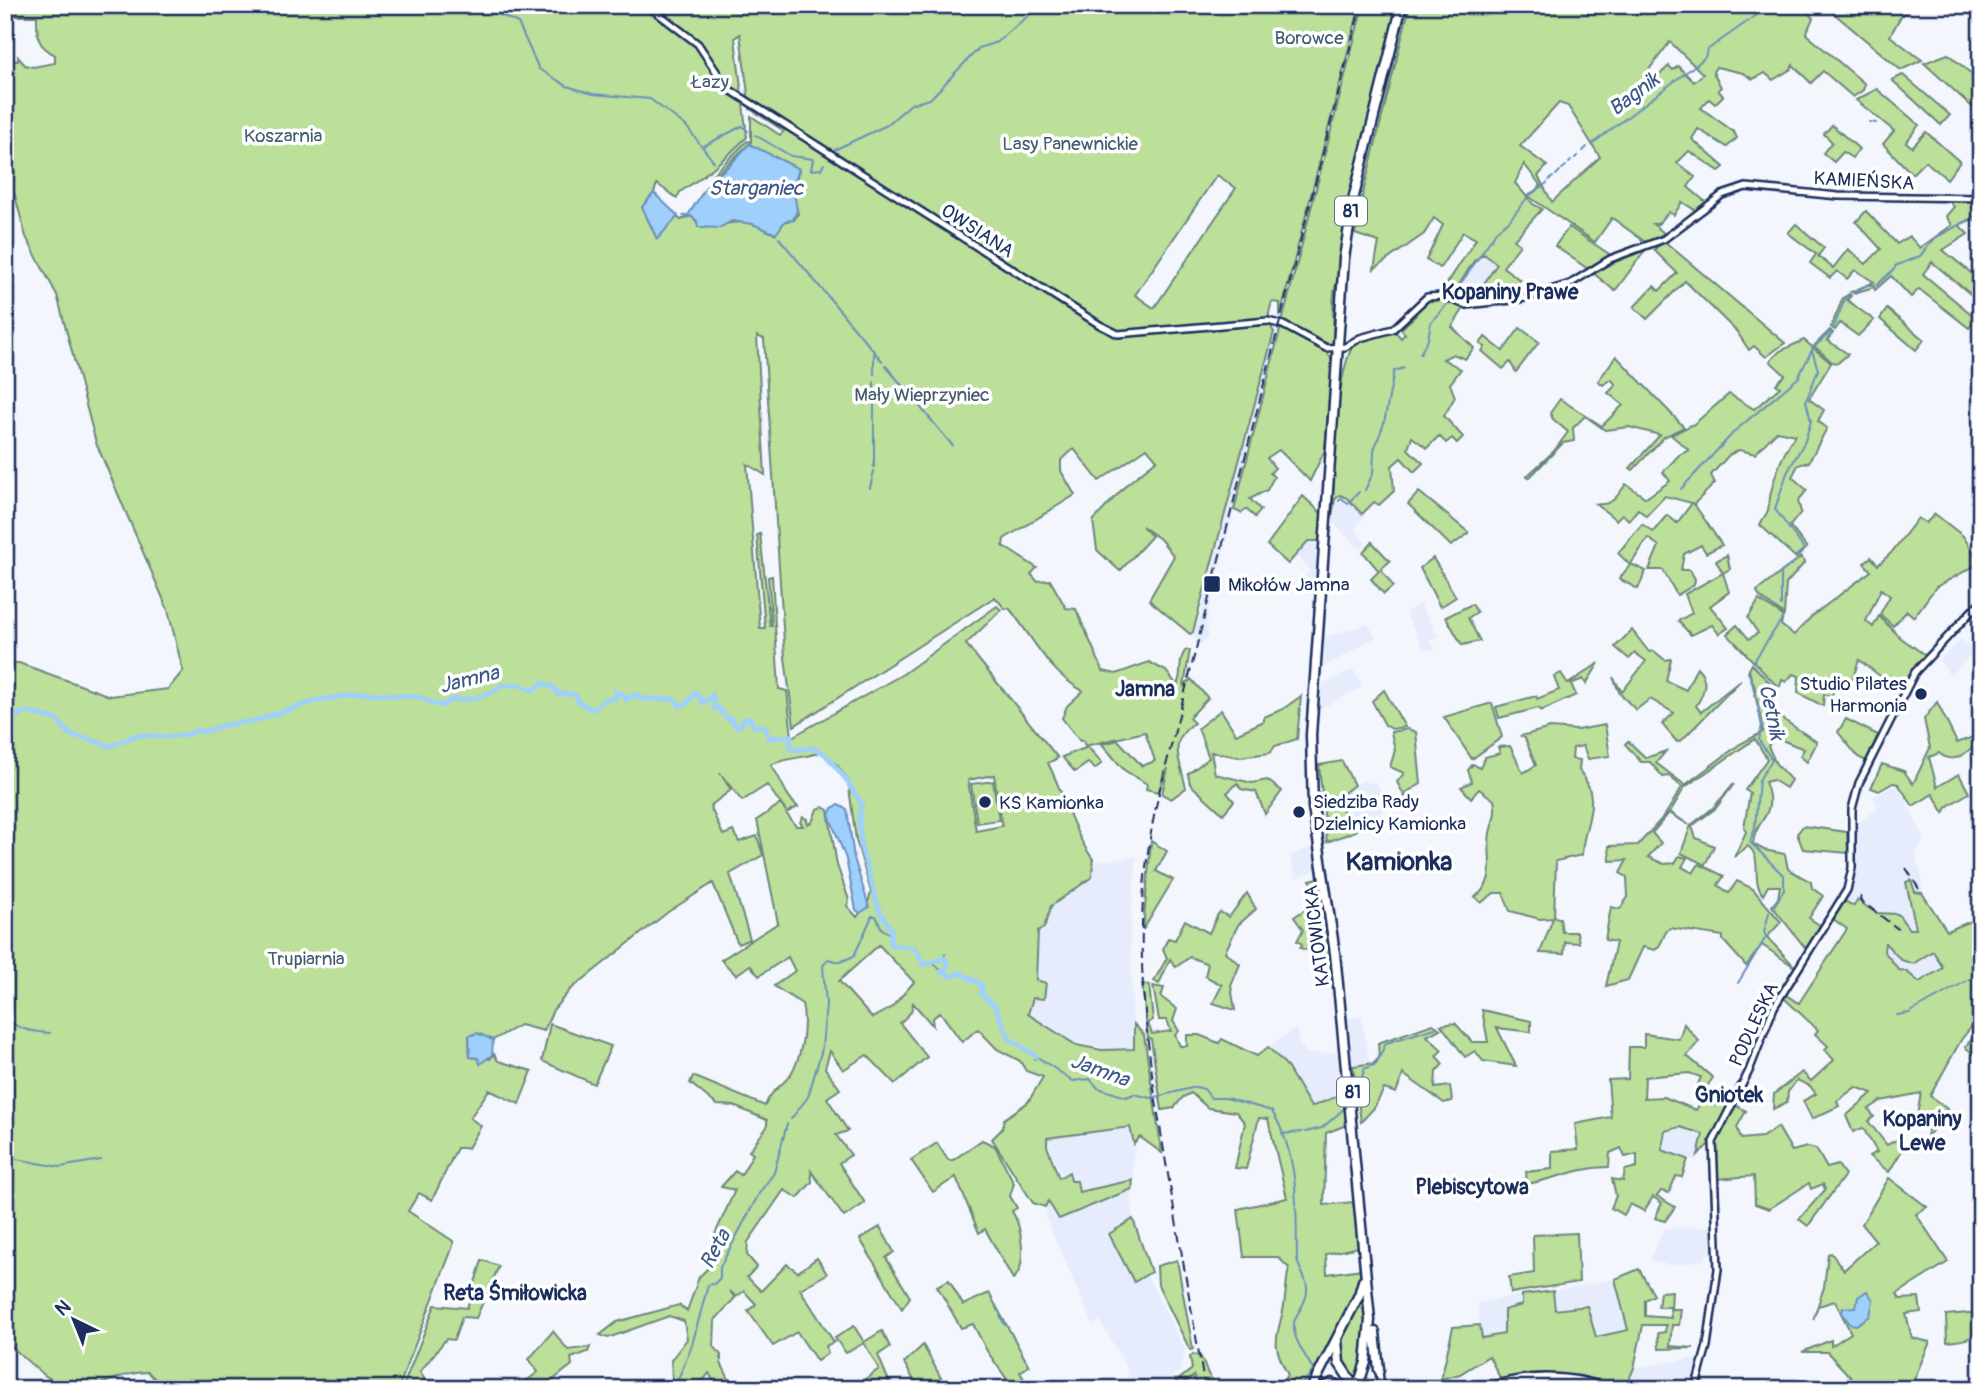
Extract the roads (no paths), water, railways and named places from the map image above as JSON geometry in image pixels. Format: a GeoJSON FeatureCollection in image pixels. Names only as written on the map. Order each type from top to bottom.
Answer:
{"type":"FeatureCollection","features":[{"type":"Feature","properties":{"kind":"main road","name":"81"},"geometry":{"type":"LineString","coordinates":[[1332,442],[1351,214],[1404,5]]}},
{"type":"Feature","properties":{"kind":"main road","name":"81"},"geometry":{"type":"LineString","coordinates":[[1332,442],[1335,364],[1339,347]]}},
{"type":"Feature","properties":{"kind":"main road","name":"KATOWICKA"},"geometry":{"type":"LineString","coordinates":[[1332,442],[1312,715],[1311,781],[1335,953],[1365,1268],[1370,1336],[1359,1388]]}},
{"type":"Feature","properties":{"kind":"main road","name":"KATOWICKA"},"geometry":{"type":"LineString","coordinates":[[1332,442],[1315,774],[1338,940],[1375,1337]]}},
{"type":"Feature","properties":{"kind":"main road"},"geometry":{"type":"LineString","coordinates":[[1311,1389],[1359,1295],[1365,1268]]}},
{"type":"Feature","properties":{"kind":"main road"},"geometry":{"type":"LineString","coordinates":[[1337,1337],[1339,1363],[1359,1388]]}},
{"type":"Feature","properties":{"kind":"main road","name":"81"},"geometry":{"type":"LineString","coordinates":[[1359,1388],[1371,1363],[1375,1337]]}},
{"type":"Feature","properties":{"kind":"main road"},"geometry":{"type":"LineString","coordinates":[[1375,1337],[1379,1370]]}},
{"type":"Feature","properties":{"kind":"main road"},"geometry":{"type":"LineString","coordinates":[[1486,1389],[1538,1379],[1579,1381],[1607,1389]]}},
{"type":"Feature","properties":{"kind":"main road"},"geometry":{"type":"LineString","coordinates":[[1320,1389],[1332,1383],[1344,1389]]}},
{"type":"Feature","properties":{"kind":"main road"},"geometry":{"type":"LineString","coordinates":[[1502,1389],[1548,1383],[1591,1389]]}},
{"type":"Feature","properties":{"kind":"street","name":"OWSIANA"},"geometry":{"type":"LineString","coordinates":[[647,5],[698,44],[727,88],[1110,332],[1126,334],[1268,321],[1283,325],[1326,348],[1339,347]]}},
{"type":"Feature","properties":{"kind":"street","name":"KAMIEŃSKA"},"geometry":{"type":"LineString","coordinates":[[1339,347],[1391,330],[1427,297],[1443,296],[1466,305],[1517,300],[1570,284],[1610,259],[1674,233],[1722,195],[1745,187],[1838,196],[1981,198]]}},
{"type":"Feature","properties":{"kind":"street"},"geometry":{"type":"LineString","coordinates":[[1326,348],[1335,364]]}},
{"type":"Feature","properties":{"kind":"street","name":"PODLESKA"},"geometry":{"type":"LineString","coordinates":[[1695,1389],[1707,1346],[1718,1269],[1713,1142],[1746,1077],[1774,1007],[1849,885],[1852,869],[1853,800],[1866,767],[1915,672],[1981,601]]}},
{"type":"Feature","properties":{"kind":"street"},"geometry":{"type":"LineString","coordinates":[[1379,1370],[1381,1389]]}},
{"type":"Feature","properties":{"kind":"water","name":"Starganiec"},"geometry":{"type":"Polygon","coordinates":[[[749,144],[799,169],[793,187],[797,210],[793,220],[785,221],[776,234],[753,224],[732,221],[719,228],[698,227],[697,221],[691,216],[687,217],[710,181],[730,165],[749,144]]]}},
{"type":"Feature","properties":{"kind":"water"},"geometry":{"type":"Polygon","coordinates":[[[654,193],[678,216],[657,239],[642,207],[654,193]]]}},
{"type":"Feature","properties":{"kind":"water"},"geometry":{"type":"Polygon","coordinates":[[[838,805],[847,809],[854,858],[869,907],[860,913],[856,910],[846,859],[829,815],[832,808],[838,805]]]}},
{"type":"Feature","properties":{"kind":"water"},"geometry":{"type":"Polygon","coordinates":[[[477,1033],[493,1040],[492,1055],[480,1064],[478,1058],[470,1057],[469,1036],[477,1033]]]}},
{"type":"Feature","properties":{"kind":"water"},"geometry":{"type":"Polygon","coordinates":[[[1867,1291],[1873,1300],[1870,1316],[1856,1325],[1850,1324],[1842,1313],[1843,1308],[1856,1307],[1858,1297],[1867,1291]]]}},
{"type":"Feature","properties":{"kind":"waterway"},"geometry":{"type":"LineString","coordinates":[[478,5],[518,23],[539,69],[567,86],[593,94],[650,99],[686,126],[714,162]]}},
{"type":"Feature","properties":{"kind":"waterway"},"geometry":{"type":"LineString","coordinates":[[832,151],[887,125],[911,104],[930,99],[979,48],[997,42],[1041,5]]}},
{"type":"Feature","properties":{"kind":"waterway","name":"Bagnik"},"geometry":{"type":"LineString","coordinates":[[1695,66],[1705,57],[1707,50],[1771,5]]}},
{"type":"Feature","properties":{"kind":"waterway","name":"Bagnik"},"geometry":{"type":"LineString","coordinates":[[1592,144],[1693,67]]}},
{"type":"Feature","properties":{"kind":"waterway"},"geometry":{"type":"LineString","coordinates":[[1869,122],[1876,123]]}},
{"type":"Feature","properties":{"kind":"waterway"},"geometry":{"type":"LineString","coordinates":[[704,146],[742,126],[748,131]]}},
{"type":"Feature","properties":{"kind":"waterway"},"geometry":{"type":"LineString","coordinates":[[755,135],[791,156],[813,159],[811,170],[821,169],[824,164]]}},
{"type":"Feature","properties":{"kind":"waterway","name":"Bagnik"},"geometry":{"type":"LineString","coordinates":[[1583,151],[1587,147]]}},
{"type":"Feature","properties":{"kind":"waterway","name":"Bagnik"},"geometry":{"type":"LineString","coordinates":[[1562,169],[1566,166]]}},
{"type":"Feature","properties":{"kind":"waterway","name":"Bagnik"},"geometry":{"type":"LineString","coordinates":[[1556,175],[1560,171]]}},
{"type":"Feature","properties":{"kind":"waterway","name":"Bagnik"},"geometry":{"type":"LineString","coordinates":[[1549,180],[1553,177]]}},
{"type":"Feature","properties":{"kind":"waterway","name":"Bagnik"},"geometry":{"type":"LineString","coordinates":[[1529,196],[1547,183]]}},
{"type":"Feature","properties":{"kind":"waterway","name":"Bagnik"},"geometry":{"type":"LineString","coordinates":[[1453,295],[1498,229],[1509,221],[1527,198]]}},
{"type":"Feature","properties":{"kind":"waterway","name":"Cetnik"},"geometry":{"type":"LineString","coordinates":[[1895,266],[1920,256],[1935,238],[1981,213]]}},
{"type":"Feature","properties":{"kind":"waterway"},"geometry":{"type":"LineString","coordinates":[[683,216],[688,215]]}},
{"type":"Feature","properties":{"kind":"waterway"},"geometry":{"type":"LineString","coordinates":[[779,238],[882,361]]}},
{"type":"Feature","properties":{"kind":"waterway","name":"Cetnik"},"geometry":{"type":"LineString","coordinates":[[1853,293],[1867,285],[1877,285],[1895,268]]}},
{"type":"Feature","properties":{"kind":"waterway","name":"Cetnik"},"geometry":{"type":"LineString","coordinates":[[1833,329],[1845,299],[1851,295]]}},
{"type":"Feature","properties":{"kind":"waterway","name":"Bagnik"},"geometry":{"type":"LineString","coordinates":[[1420,354],[1428,339],[1431,322],[1449,302]]}},
{"type":"Feature","properties":{"kind":"waterway"},"geometry":{"type":"LineString","coordinates":[[1681,489],[1736,430],[1798,378],[1813,348],[1831,332]]}},
{"type":"Feature","properties":{"kind":"waterway","name":"Cetnik"},"geometry":{"type":"LineString","coordinates":[[1796,556],[1804,549],[1775,509],[1787,473],[1805,441],[1811,421],[1806,401],[1818,370],[1812,350]]}},
{"type":"Feature","properties":{"kind":"waterway"},"geometry":{"type":"LineString","coordinates":[[874,354],[874,374]]}},
{"type":"Feature","properties":{"kind":"waterway"},"geometry":{"type":"LineString","coordinates":[[885,365],[953,446]]}},
{"type":"Feature","properties":{"kind":"waterway"},"geometry":{"type":"LineString","coordinates":[[1374,450],[1384,423],[1394,371],[1404,368]]}},
{"type":"Feature","properties":{"kind":"waterway"},"geometry":{"type":"LineString","coordinates":[[874,382],[874,467]]}},
{"type":"Feature","properties":{"kind":"waterway"},"geometry":{"type":"LineString","coordinates":[[1365,490],[1373,473],[1374,452]]}},
{"type":"Feature","properties":{"kind":"waterway"},"geometry":{"type":"LineString","coordinates":[[870,488],[874,471]]}},
{"type":"Feature","properties":{"kind":"waterway"},"geometry":{"type":"LineString","coordinates":[[1339,501],[1341,498],[1348,503],[1359,492]]}},
{"type":"Feature","properties":{"kind":"waterway","name":"Cetnik"},"geometry":{"type":"LineString","coordinates":[[1781,606],[1781,572],[1792,564]]}},
{"type":"Feature","properties":{"kind":"waterway","name":"Cetnik"},"geometry":{"type":"LineString","coordinates":[[1754,661],[1782,619]]}},
{"type":"Feature","properties":{"kind":"waterway","name":"Cetnik"},"geometry":{"type":"LineString","coordinates":[[1749,669],[1762,725],[1759,740],[1772,760],[1759,780],[1755,827],[1750,842],[1784,876],[1784,890],[1774,906]]}},
{"type":"Feature","properties":{"kind":"waterway","name":"Jamna"},"geometry":{"type":"LineString","coordinates":[[5,725],[20,714],[28,712],[56,719],[70,734],[110,746],[137,735],[166,737],[191,734],[197,730],[203,732],[225,725],[254,721],[319,700],[364,693],[418,697],[441,706],[453,699],[486,695],[502,685],[520,685],[534,691],[542,683],[554,688],[558,694],[575,694],[579,702],[593,710],[605,699],[615,699],[615,692],[623,694],[626,700],[635,694],[641,699],[674,699],[680,706],[687,703],[696,692],[703,703],[713,695],[714,709],[719,708],[727,719],[732,719],[735,726],[740,726],[744,719],[750,718],[753,726],[764,726],[769,738],[791,736],[790,747],[793,750],[813,748],[825,754],[848,782]]}},
{"type":"Feature","properties":{"kind":"waterway","name":"Jamna"},"geometry":{"type":"LineString","coordinates":[[849,785],[862,804],[859,817],[861,847],[879,910],[891,929],[891,945],[915,948],[924,965],[944,958],[949,964],[942,972],[953,977],[959,972],[983,986],[981,994],[995,1006],[1010,1039],[1036,1056]]}},
{"type":"Feature","properties":{"kind":"waterway","name":"Cetnik"},"geometry":{"type":"LineString","coordinates":[[1738,983],[1766,937],[1764,932],[1769,913]]}},
{"type":"Feature","properties":{"kind":"waterway","name":"Reta"},"geometry":{"type":"LineString","coordinates":[[822,1047],[826,1005],[823,966],[828,959],[840,962],[854,956],[872,916],[876,916],[882,929],[892,935]]}},
{"type":"Feature","properties":{"kind":"waterway","name":"Jamna"},"geometry":{"type":"LineString","coordinates":[[944,958],[945,954]]}},
{"type":"Feature","properties":{"kind":"waterway"},"geometry":{"type":"LineString","coordinates":[[933,963],[942,971]]}},
{"type":"Feature","properties":{"kind":"waterway"},"geometry":{"type":"LineString","coordinates":[[1897,1015],[1909,1013],[1970,979],[1981,979]]}},
{"type":"Feature","properties":{"kind":"waterway"},"geometry":{"type":"LineString","coordinates":[[5,1016],[24,1029],[50,1033]]}},
{"type":"Feature","properties":{"kind":"waterway"},"geometry":{"type":"LineString","coordinates":[[1357,1104],[1363,1097],[1361,1083],[1364,1069],[1376,1064],[1386,1043],[1435,1028]]}},
{"type":"Feature","properties":{"kind":"waterway","name":"Reta"},"geometry":{"type":"LineString","coordinates":[[791,1119],[808,1097],[822,1049]]}},
{"type":"Feature","properties":{"kind":"waterway","name":"Jamna"},"geometry":{"type":"LineString","coordinates":[[1035,1059],[1036,1056],[1073,1081],[1090,1079],[1098,1088],[1126,1097],[1134,1094],[1151,1098],[1196,1087],[1204,1089],[1211,1098],[1226,1098],[1272,1111],[1288,1146],[1292,1164],[1297,1258],[1307,1288],[1294,1330],[1314,1371]]}},
{"type":"Feature","properties":{"kind":"waterway"},"geometry":{"type":"LineString","coordinates":[[1305,1132],[1322,1128],[1346,1107]]}},
{"type":"Feature","properties":{"kind":"waterway","name":"Reta"},"geometry":{"type":"LineString","coordinates":[[674,1389],[692,1345],[708,1285],[714,1284],[720,1278],[720,1267],[760,1192],[774,1173],[787,1124]]}},
{"type":"Feature","properties":{"kind":"waterway"},"geometry":{"type":"LineString","coordinates":[[1282,1134],[1302,1132]]}},
{"type":"Feature","properties":{"kind":"waterway"},"geometry":{"type":"LineString","coordinates":[[5,1157],[60,1167],[101,1160]]}},
{"type":"Feature","properties":{"kind":"waterway"},"geometry":{"type":"LineString","coordinates":[[1000,1316],[1005,1325]]}},
{"type":"Feature","properties":{"kind":"waterway"},"geometry":{"type":"LineString","coordinates":[[1298,1389],[1313,1371]]}},
{"type":"Feature","properties":{"kind":"railway"},"geometry":{"type":"LineString","coordinates":[[1205,1389],[1166,1163],[1146,1023],[1142,934],[1149,842],[1159,793],[1361,5]]}},
{"type":"Feature","properties":{"kind":"railway"},"geometry":{"type":"LineString","coordinates":[[1906,868],[1919,889]]}},
{"type":"Feature","properties":{"kind":"railway"},"geometry":{"type":"LineString","coordinates":[[1861,896],[1860,900],[1898,929]]}},
{"type":"Feature","properties":{"kind":"place","name":"Mikołów Jamna"},"geometry":{"type":"Point","coordinates":[1212,584]}},
{"type":"Feature","properties":{"kind":"place","name":"Studio Pilates Harmonia"},"geometry":{"type":"Point","coordinates":[1921,694]}},
{"type":"Feature","properties":{"kind":"place","name":"KS Kamionka"},"geometry":{"type":"Point","coordinates":[985,802]}},
{"type":"Feature","properties":{"kind":"place","name":"Siedziba Rady Dzielnicy Kamionka"},"geometry":{"type":"Point","coordinates":[1299,812]}},
{"type":"Feature","properties":{"kind":"district","name":"Kopaniny Prawe"},"geometry":{"type":"Point","coordinates":[1510,292]}},
{"type":"Feature","properties":{"kind":"district","name":"Jamna"},"geometry":{"type":"Point","coordinates":[1145,689]}},
{"type":"Feature","properties":{"kind":"district","name":"Kamionka"},"geometry":{"type":"Point","coordinates":[1399,861]}},
{"type":"Feature","properties":{"kind":"district","name":"Gniotek"},"geometry":{"type":"Point","coordinates":[1729,1095]}},
{"type":"Feature","properties":{"kind":"district","name":"Kopaniny Lewe"},"geometry":{"type":"Point","coordinates":[1922,1131]}},
{"type":"Feature","properties":{"kind":"district","name":"Plebiscytowa"},"geometry":{"type":"Point","coordinates":[1472,1187]}},
{"type":"Feature","properties":{"kind":"district","name":"Reta Śmiłowicka"},"geometry":{"type":"Point","coordinates":[515,1293]}},
{"type":"Feature","properties":{"kind":"park label","name":"Borowce"},"geometry":{"type":"Point","coordinates":[1309,37]}},
{"type":"Feature","properties":{"kind":"park label","name":"Łazy"},"geometry":{"type":"Point","coordinates":[710,81]}},
{"type":"Feature","properties":{"kind":"park label","name":"Koszarnia"},"geometry":{"type":"Point","coordinates":[283,135]}},
{"type":"Feature","properties":{"kind":"park label","name":"Lasy Panewnickie"},"geometry":{"type":"Point","coordinates":[1070,143]}},
{"type":"Feature","properties":{"kind":"park label","name":"Mały Wieprzyniec"},"geometry":{"type":"Point","coordinates":[922,394]}},
{"type":"Feature","properties":{"kind":"park label","name":"Trupiarnia"},"geometry":{"type":"Point","coordinates":[306,958]}}]}
